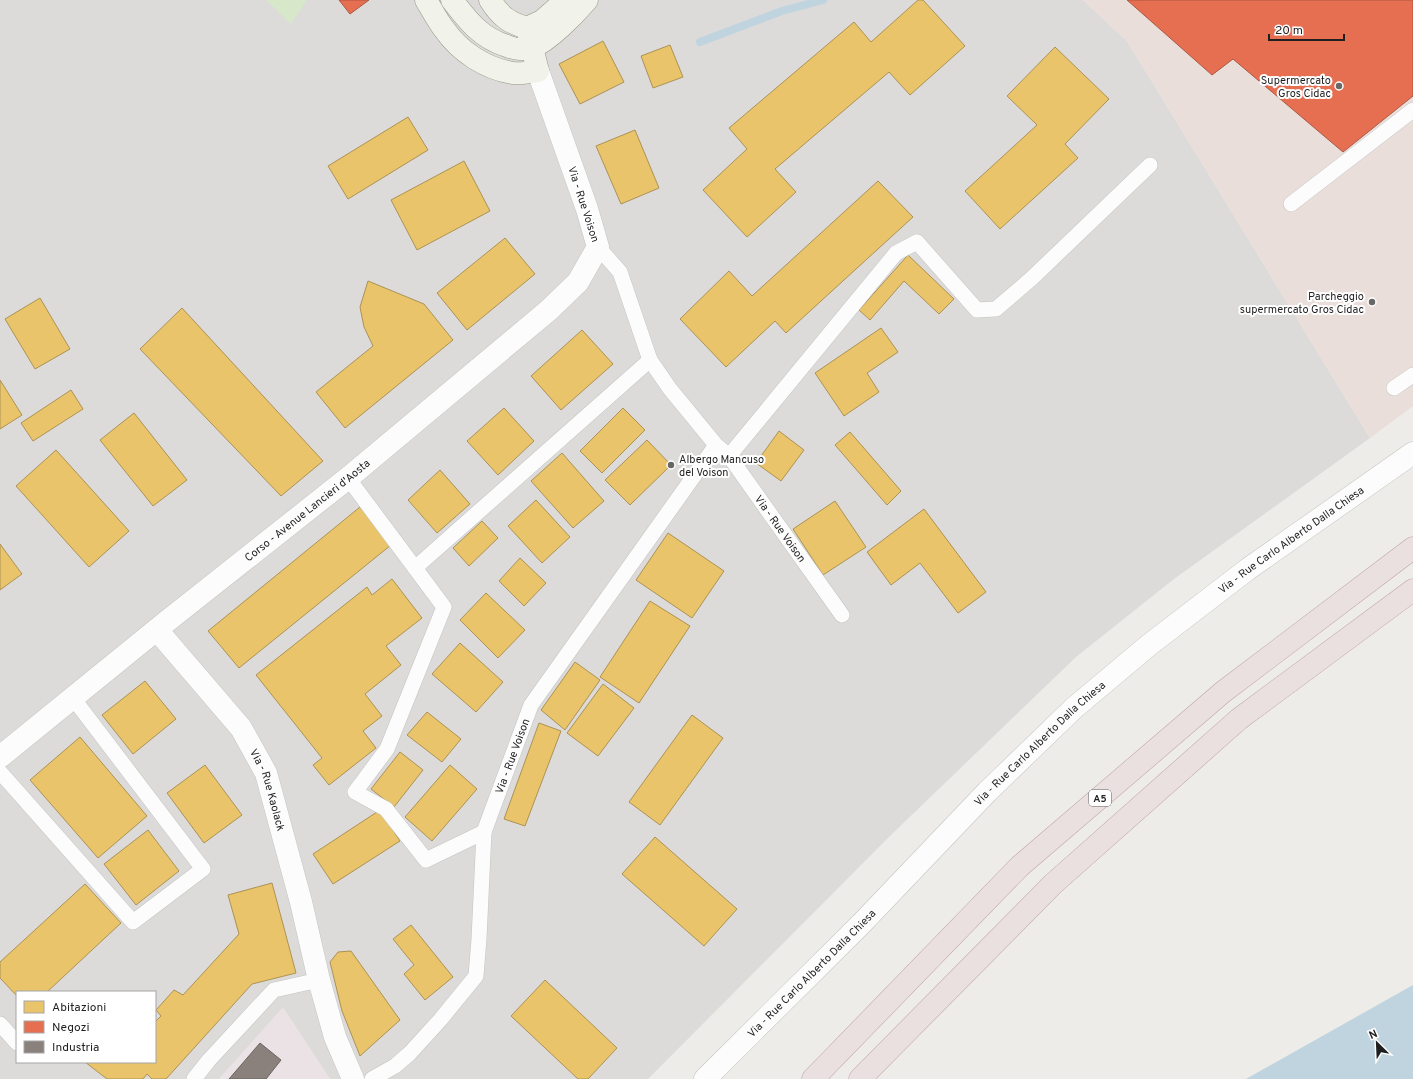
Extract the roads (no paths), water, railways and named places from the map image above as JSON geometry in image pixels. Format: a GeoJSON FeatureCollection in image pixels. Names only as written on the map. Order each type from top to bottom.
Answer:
{"type":"FeatureCollection","features":[{"type":"Feature","properties":{"kind":"highway","name":"A5"},"geometry":{"type":"LineString","coordinates":[[813,1079],[1020,866],[1223,692],[1413,548]]}},
{"type":"Feature","properties":{"kind":"highway"},"geometry":{"type":"LineString","coordinates":[[860,1079],[1052,884],[1227,729],[1413,590]]}},
{"type":"Feature","properties":{"kind":"street"},"geometry":{"type":"LineString","coordinates":[[426,0],[444,30],[475,60],[494,68],[515,73],[538,71],[529,38],[514,24],[503,17],[490,0]]}},
{"type":"Feature","properties":{"kind":"street"},"geometry":{"type":"LineString","coordinates":[[452,0],[475,28],[484,36],[495,42],[513,48],[529,38],[542,21],[566,0]]}},
{"type":"Feature","properties":{"kind":"street"},"geometry":{"type":"LineString","coordinates":[[529,38],[546,39],[587,0]]}},
{"type":"Feature","properties":{"kind":"street","name":"Via - Rue Voison"},"geometry":{"type":"LineString","coordinates":[[538,71],[587,209],[598,247]]}},
{"type":"Feature","properties":{"kind":"street","name":"Corso - Avenue Lancieri d'Aosta"},"geometry":{"type":"LineString","coordinates":[[0,757],[348,478],[549,310],[578,282],[598,247]]}},
{"type":"Feature","properties":{"kind":"street","name":"Via - Rue Carlo Alberto Dalla Chiesa"},"geometry":{"type":"LineString","coordinates":[[705,1079],[862,923],[987,792],[1074,708],[1149,644],[1248,569],[1413,453]]}},
{"type":"Feature","properties":{"kind":"street","name":"Via - Rue Kaolack"},"geometry":{"type":"LineString","coordinates":[[157,630],[241,728],[266,773],[301,902],[319,980],[335,1038],[353,1079]]}},
{"type":"Feature","properties":{"kind":"lane"},"geometry":{"type":"LineString","coordinates":[[1291,204],[1413,110]]}},
{"type":"Feature","properties":{"kind":"lane"},"geometry":{"type":"LineString","coordinates":[[729,456],[896,253],[917,242],[977,310],[996,309],[1032,278],[1150,165]]}},
{"type":"Feature","properties":{"kind":"lane","name":"Via - Rue Voison"},"geometry":{"type":"LineString","coordinates":[[598,247],[620,272],[650,360],[670,389],[716,445],[729,456],[842,615]]}},
{"type":"Feature","properties":{"kind":"lane"},"geometry":{"type":"LineString","coordinates":[[415,568],[650,360]]}},
{"type":"Feature","properties":{"kind":"lane"},"geometry":{"type":"LineString","coordinates":[[1394,388],[1413,375]]}},
{"type":"Feature","properties":{"kind":"lane","name":"Via - Rue Voison"},"geometry":{"type":"LineString","coordinates":[[372,1079],[395,1066],[410,1053],[440,1020],[476,976],[484,832],[531,705],[716,445]]}},
{"type":"Feature","properties":{"kind":"lane"},"geometry":{"type":"LineString","coordinates":[[348,478],[444,607],[387,749],[355,792],[386,810],[426,860],[484,832]]}},
{"type":"Feature","properties":{"kind":"lane"},"geometry":{"type":"LineString","coordinates":[[0,772],[133,922],[202,869],[73,698]]}},
{"type":"Feature","properties":{"kind":"lane"},"geometry":{"type":"LineString","coordinates":[[194,1079],[209,1060],[274,990],[319,980]]}},
{"type":"Feature","properties":{"kind":"lane"},"geometry":{"type":"LineString","coordinates":[[0,1024],[16,1042]]}},
{"type":"Feature","properties":{"kind":"water"},"geometry":{"type":"Polygon","coordinates":[[[1413,985],[1413,1079],[1246,1079],[1413,985]]]}},
{"type":"Feature","properties":{"kind":"waterway"},"geometry":{"type":"LineString","coordinates":[[700,42],[782,11],[823,0]]}},
{"type":"Feature","properties":{"kind":"place","name":"Supermercato Gros Cidac"},"geometry":{"type":"Point","coordinates":[1339,86]}},
{"type":"Feature","properties":{"kind":"place","name":"Parcheggio supermercato Gros Cidac"},"geometry":{"type":"Point","coordinates":[1372,302]}},
{"type":"Feature","properties":{"kind":"place","name":"Albergo Mancuso del Voison"},"geometry":{"type":"Point","coordinates":[671,465]}}]}
